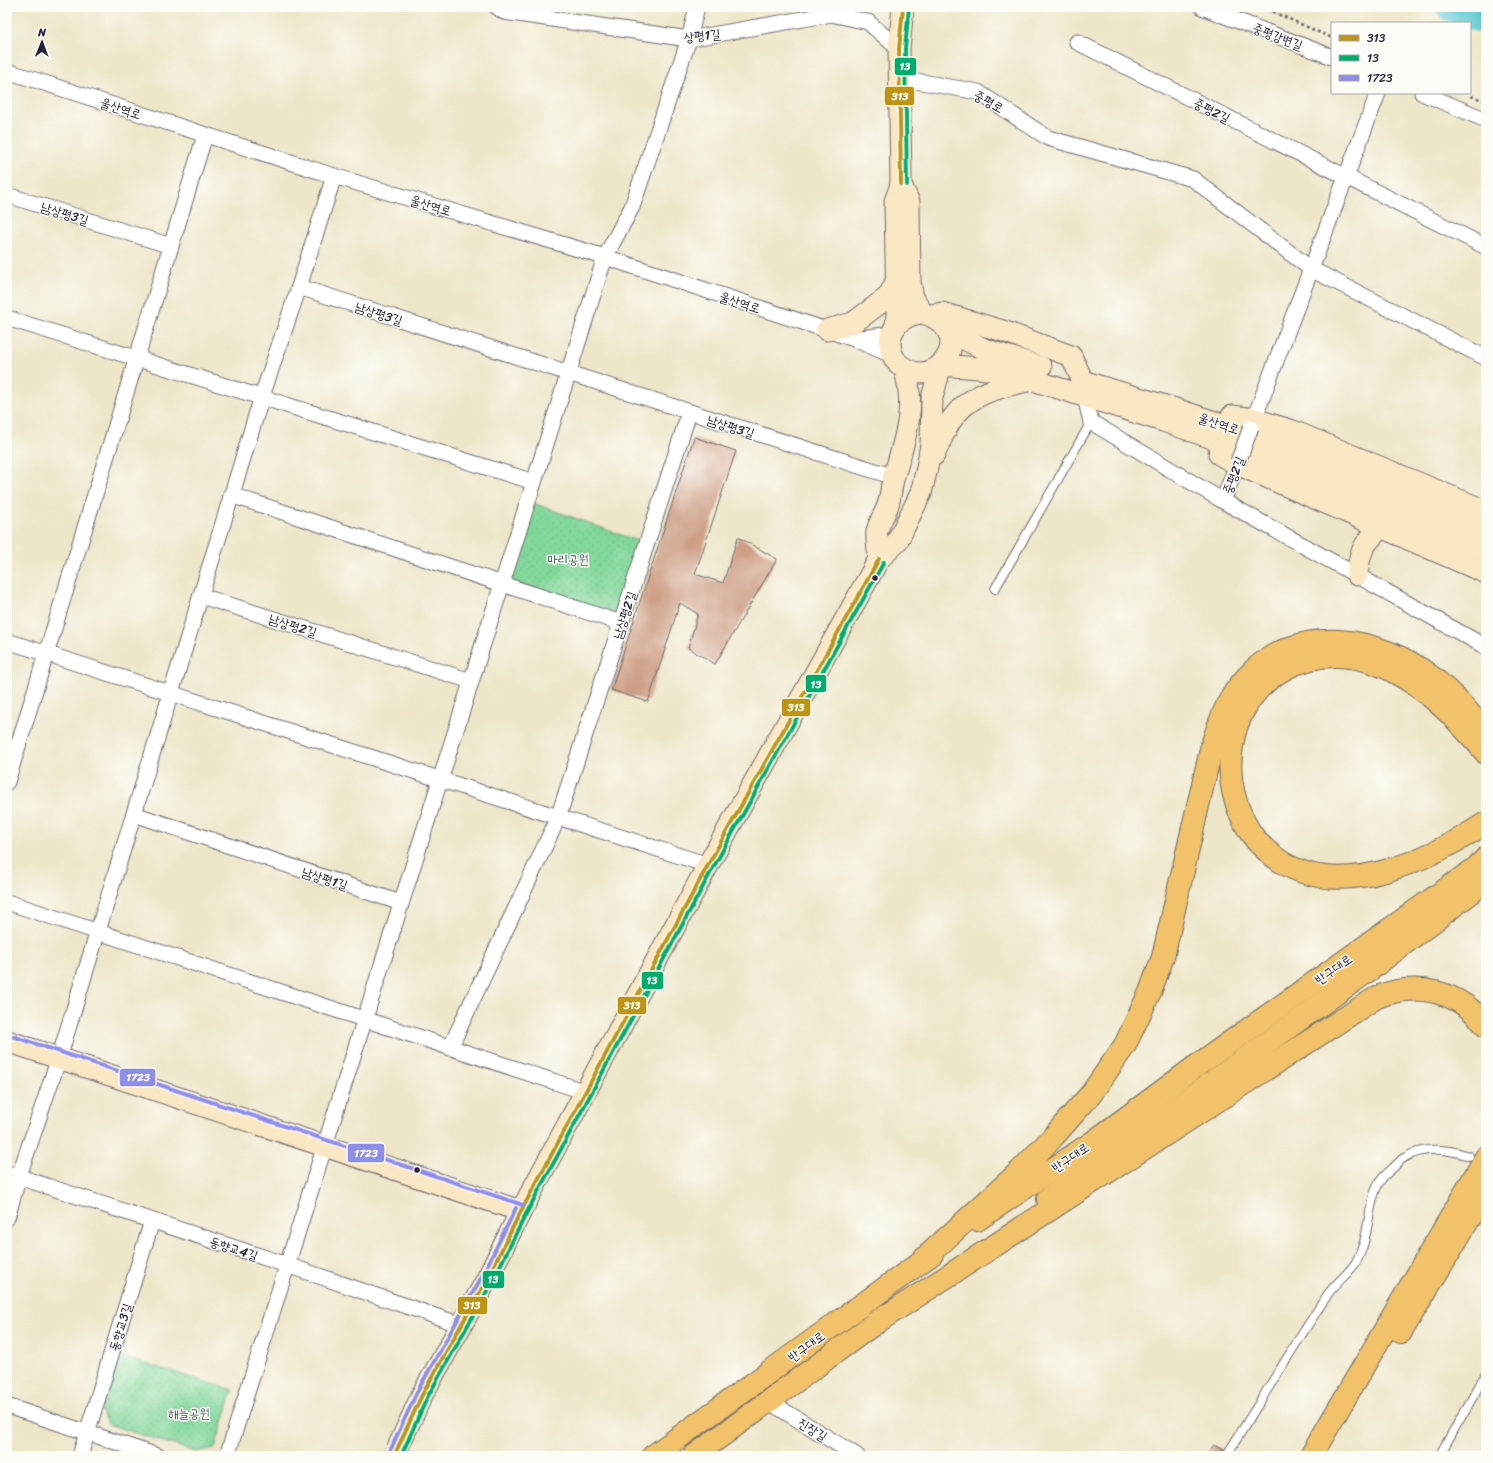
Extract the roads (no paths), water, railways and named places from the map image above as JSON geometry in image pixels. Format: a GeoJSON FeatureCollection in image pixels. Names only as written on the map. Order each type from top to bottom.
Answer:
{"type":"FeatureCollection","features":[{"type":"Feature","properties":{"kind":"main road"},"geometry":{"type":"LineString","coordinates":[[879,558],[877,531],[888,505],[904,442],[911,398],[909,381],[892,353],[890,344],[897,314],[895,201],[901,185],[899,49],[903,7]]}},
{"type":"Feature","properties":{"kind":"main road"},"geometry":{"type":"LineString","coordinates":[[394,1456],[422,1395],[486,1281],[521,1211],[708,866],[879,558],[897,542],[920,493],[927,468],[931,444],[932,398],[941,365],[947,357],[950,348],[950,337],[948,331],[940,320],[927,314],[913,297],[910,282],[909,202],[901,185]]}},
{"type":"Feature","properties":{"kind":"main road"},"geometry":{"type":"LineString","coordinates":[[827,330],[853,323],[888,297],[896,282]]}},
{"type":"Feature","properties":{"kind":"main road"},"geometry":{"type":"LineString","coordinates":[[894,330],[903,318],[912,314],[942,312],[1003,331],[1071,356],[1084,389]]}},
{"type":"Feature","properties":{"kind":"main road","name":"울산역로"},"geometry":{"type":"LineString","coordinates":[[948,331],[984,349],[1084,389],[1166,414],[1306,452],[1486,530]]}},
{"type":"Feature","properties":{"kind":"main road"},"geometry":{"type":"LineString","coordinates":[[899,363],[913,372],[923,373],[941,365]]}},
{"type":"Feature","properties":{"kind":"main road","name":"울산역로"},"geometry":{"type":"LineString","coordinates":[[941,365],[979,368],[1010,373],[1032,380],[1084,389]]}},
{"type":"Feature","properties":{"kind":"main road"},"geometry":{"type":"LineString","coordinates":[[927,468],[949,423],[956,413],[967,403],[981,394],[995,389],[1032,380]]}},
{"type":"Feature","properties":{"kind":"main road"},"geometry":{"type":"LineString","coordinates":[[1166,414],[1252,423],[1293,431],[1486,511]]}},
{"type":"Feature","properties":{"kind":"main road"},"geometry":{"type":"LineString","coordinates":[[1166,414],[1237,463],[1486,573]]}},
{"type":"Feature","properties":{"kind":"main road","name":"울산역로"},"geometry":{"type":"LineString","coordinates":[[1166,414],[1282,462],[1486,551]]}},
{"type":"Feature","properties":{"kind":"main road"},"geometry":{"type":"LineString","coordinates":[[1357,575],[1360,555],[1368,540],[1381,527]]}},
{"type":"Feature","properties":{"kind":"main road"},"geometry":{"type":"LineString","coordinates":[[917,1265],[1020,1171],[1053,1137],[1091,1094],[1125,1045],[1150,992],[1163,957],[1212,745],[1217,730],[1226,706],[1232,696],[1254,670],[1273,656],[1294,647],[1306,644],[1345,641],[1370,645],[1399,657],[1432,678],[1464,706],[1486,732]]}},
{"type":"Feature","properties":{"kind":"main road"},"geometry":{"type":"LineString","coordinates":[[1486,753],[1469,733],[1444,708],[1427,693],[1408,680],[1393,671],[1366,660],[1334,656],[1314,658],[1290,666],[1266,681],[1247,703],[1237,724],[1230,758],[1231,779],[1238,811],[1252,835],[1261,846],[1285,864],[1312,874],[1355,877],[1389,870],[1415,860],[1453,842],[1486,823]]}},
{"type":"Feature","properties":{"kind":"main road","name":"반구대로"},"geometry":{"type":"LineString","coordinates":[[653,1456],[987,1213],[1093,1142],[1201,1062],[1476,868],[1486,858]]}},
{"type":"Feature","properties":{"kind":"main road","name":"반구대로"},"geometry":{"type":"LineString","coordinates":[[694,1456],[871,1326],[1372,968],[1486,880]]}},
{"type":"Feature","properties":{"kind":"main road"},"geometry":{"type":"LineString","coordinates":[[871,1326],[1377,997],[1395,991],[1435,991],[1455,999],[1466,1006],[1486,1026]]}},
{"type":"Feature","properties":{"kind":"main road"},"geometry":{"type":"LineString","coordinates":[[7,1041],[521,1211]]}},
{"type":"Feature","properties":{"kind":"main road"},"geometry":{"type":"LineString","coordinates":[[1311,1456],[1478,1156]]}},
{"type":"Feature","properties":{"kind":"main road"},"geometry":{"type":"LineString","coordinates":[[1326,1456],[1486,1191]]}},
{"type":"Feature","properties":{"kind":"street","name":"상평1길"},"geometry":{"type":"LineString","coordinates":[[497,7],[504,12],[689,39],[831,14],[868,22],[899,49]]}},
{"type":"Feature","properties":{"kind":"street"},"geometry":{"type":"LineString","coordinates":[[227,1456],[605,257],[632,207],[689,39],[697,7]]}},
{"type":"Feature","properties":{"kind":"street","name":"중평강변길"},"geometry":{"type":"LineString","coordinates":[[1202,7],[1331,57]]}},
{"type":"Feature","properties":{"kind":"street","name":"중평2길"},"geometry":{"type":"LineString","coordinates":[[1077,42],[1486,247]]}},
{"type":"Feature","properties":{"kind":"street","name":"울산역로"},"geometry":{"type":"LineString","coordinates":[[7,71],[334,176],[605,257],[854,339],[899,363]]}},
{"type":"Feature","properties":{"kind":"street","name":"중평로"},"geometry":{"type":"LineString","coordinates":[[899,78],[978,92],[1048,138],[1192,179],[1311,269]]}},
{"type":"Feature","properties":{"kind":"street","name":"중평2길"},"geometry":{"type":"LineString","coordinates":[[1223,501],[1378,94]]}},
{"type":"Feature","properties":{"kind":"street"},"geometry":{"type":"LineString","coordinates":[[1424,94],[1486,120]]}},
{"type":"Feature","properties":{"kind":"street"},"geometry":{"type":"LineString","coordinates":[[8,778],[205,134]]}},
{"type":"Feature","properties":{"kind":"street"},"geometry":{"type":"LineString","coordinates":[[7,1218],[13,1175],[59,1058],[231,495],[334,176]]}},
{"type":"Feature","properties":{"kind":"street","name":"남상평3길"},"geometry":{"type":"LineString","coordinates":[[7,195],[171,246]]}},
{"type":"Feature","properties":{"kind":"street"},"geometry":{"type":"LineString","coordinates":[[1311,269],[1486,358]]}},
{"type":"Feature","properties":{"kind":"street","name":"남상평3길"},"geometry":{"type":"LineString","coordinates":[[299,287],[894,477]]}},
{"type":"Feature","properties":{"kind":"street"},"geometry":{"type":"LineString","coordinates":[[7,318],[262,396],[534,482]]}},
{"type":"Feature","properties":{"kind":"street"},"geometry":{"type":"LineString","coordinates":[[854,339],[894,330]]}},
{"type":"Feature","properties":{"kind":"street"},"geometry":{"type":"LineString","coordinates":[[1084,389],[1091,422],[1223,501],[1486,647]]}},
{"type":"Feature","properties":{"kind":"street","name":"남상평2길"},"geometry":{"type":"LineString","coordinates":[[558,818],[690,413]]}},
{"type":"Feature","properties":{"kind":"street"},"geometry":{"type":"LineString","coordinates":[[231,495],[621,623]]}},
{"type":"Feature","properties":{"kind":"street","name":"남상평2길"},"geometry":{"type":"LineString","coordinates":[[201,596],[471,681]]}},
{"type":"Feature","properties":{"kind":"street"},"geometry":{"type":"LineString","coordinates":[[7,641],[708,866]]}},
{"type":"Feature","properties":{"kind":"street","name":"남상평1길"},"geometry":{"type":"LineString","coordinates":[[134,814],[401,903]]}},
{"type":"Feature","properties":{"kind":"street"},"geometry":{"type":"LineString","coordinates":[[450,1048],[558,818]]}},
{"type":"Feature","properties":{"kind":"street"},"geometry":{"type":"LineString","coordinates":[[7,902],[586,1092]]}},
{"type":"Feature","properties":{"kind":"street","name":"동향교4길"},"geometry":{"type":"LineString","coordinates":[[13,1175],[287,1266],[461,1326]]}},
{"type":"Feature","properties":{"kind":"street","name":"동향교3길"},"geometry":{"type":"LineString","coordinates":[[80,1456],[152,1221]]}},
{"type":"Feature","properties":{"kind":"street","name":"진장길"},"geometry":{"type":"LineString","coordinates":[[768,1401],[857,1456]]}},
{"type":"Feature","properties":{"kind":"street"},"geometry":{"type":"LineString","coordinates":[[7,1406],[158,1456]]}},
{"type":"Feature","properties":{"kind":"lane"},"geometry":{"type":"LineString","coordinates":[[995,589],[1091,422]]}},
{"type":"Feature","properties":{"kind":"lane"},"geometry":{"type":"LineString","coordinates":[[1226,1456],[1329,1292],[1355,1263],[1363,1245],[1376,1188],[1384,1176],[1402,1160],[1418,1152],[1437,1150],[1478,1156]]}},
{"type":"Feature","properties":{"kind":"lane"},"geometry":{"type":"LineString","coordinates":[[1439,1456],[1486,1374]]}},
{"type":"Feature","properties":{"kind":"waterway"},"geometry":{"type":"LineString","coordinates":[[1450,7],[1486,21]]}},
{"type":"Feature","properties":{"kind":"park label","name":"마리공원"},"geometry":{"type":"Point","coordinates":[568,559]}},
{"type":"Feature","properties":{"kind":"park label","name":"해늘공원"},"geometry":{"type":"Point","coordinates":[189,1413]}}]}
